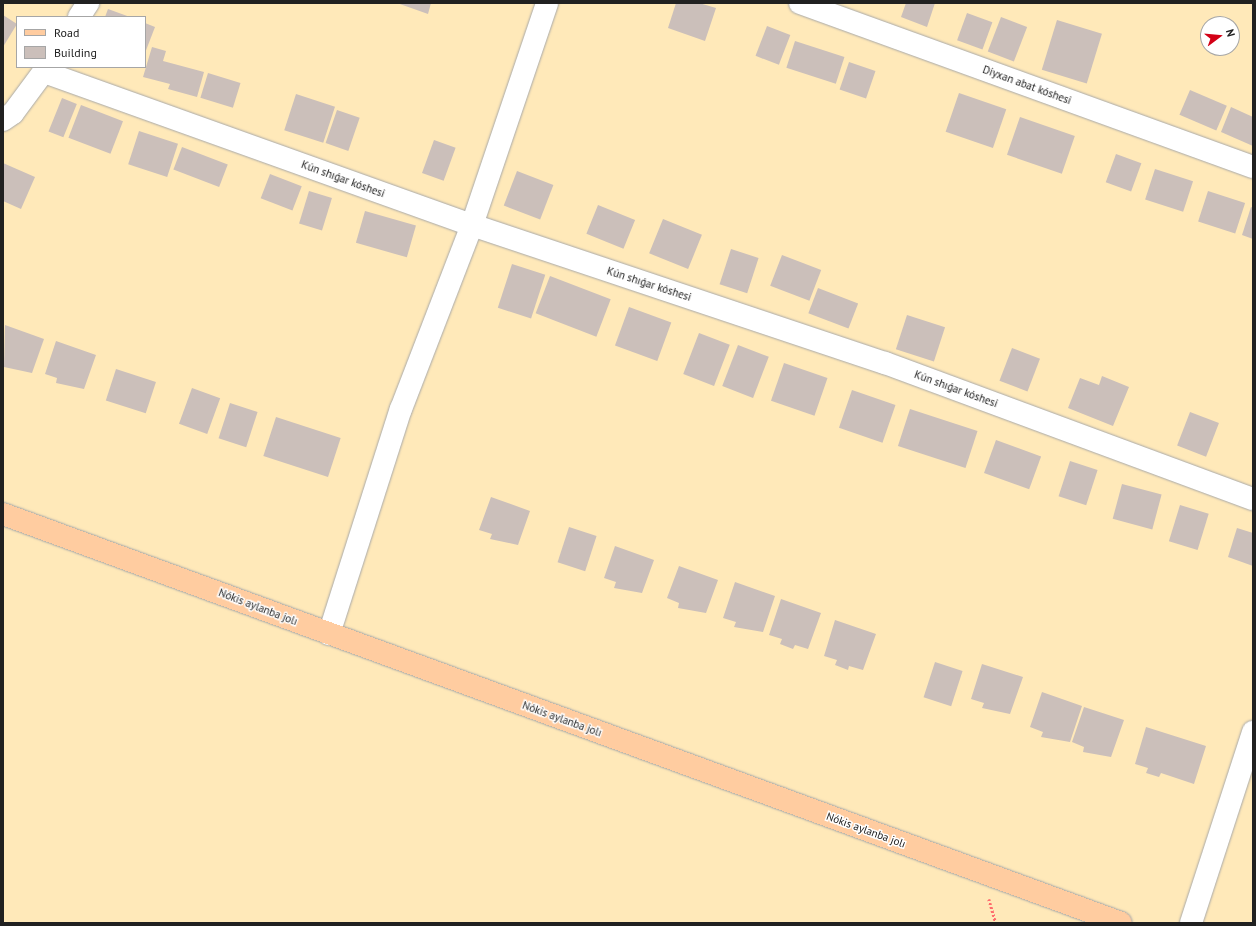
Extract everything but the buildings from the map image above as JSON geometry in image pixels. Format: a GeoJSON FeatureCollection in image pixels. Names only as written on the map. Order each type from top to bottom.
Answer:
{"type":"FeatureCollection","features":[{"type":"Feature","properties":{"kind":"main road","name":"Nókis aylanba jolı"},"geometry":{"type":"LineString","coordinates":[[3,514],[1121,923]]}},
{"type":"Feature","properties":{"kind":"street"},"geometry":{"type":"LineString","coordinates":[[80,16],[88,3]]}},
{"type":"Feature","properties":{"kind":"street"},"geometry":{"type":"LineString","coordinates":[[329,634],[401,409],[472,225],[547,3]]}},
{"type":"Feature","properties":{"kind":"street","name":"Diyxan abat kóshesi"},"geometry":{"type":"LineString","coordinates":[[800,3],[1253,167]]}},
{"type":"Feature","properties":{"kind":"street"},"geometry":{"type":"LineString","coordinates":[[3,120],[13,113],[45,69]]}},
{"type":"Feature","properties":{"kind":"street","name":"Kún shıǵar kóshesi"},"geometry":{"type":"LineString","coordinates":[[45,69],[472,225],[885,363],[1253,499]]}},
{"type":"Feature","properties":{"kind":"street"},"geometry":{"type":"LineString","coordinates":[[1191,923],[1253,732]]}},
{"type":"Feature","properties":{"kind":"sand"},"geometry":{"type":"Polygon","coordinates":[[[3,3],[1253,3],[1253,923],[3,923],[3,3]]]}}]}
